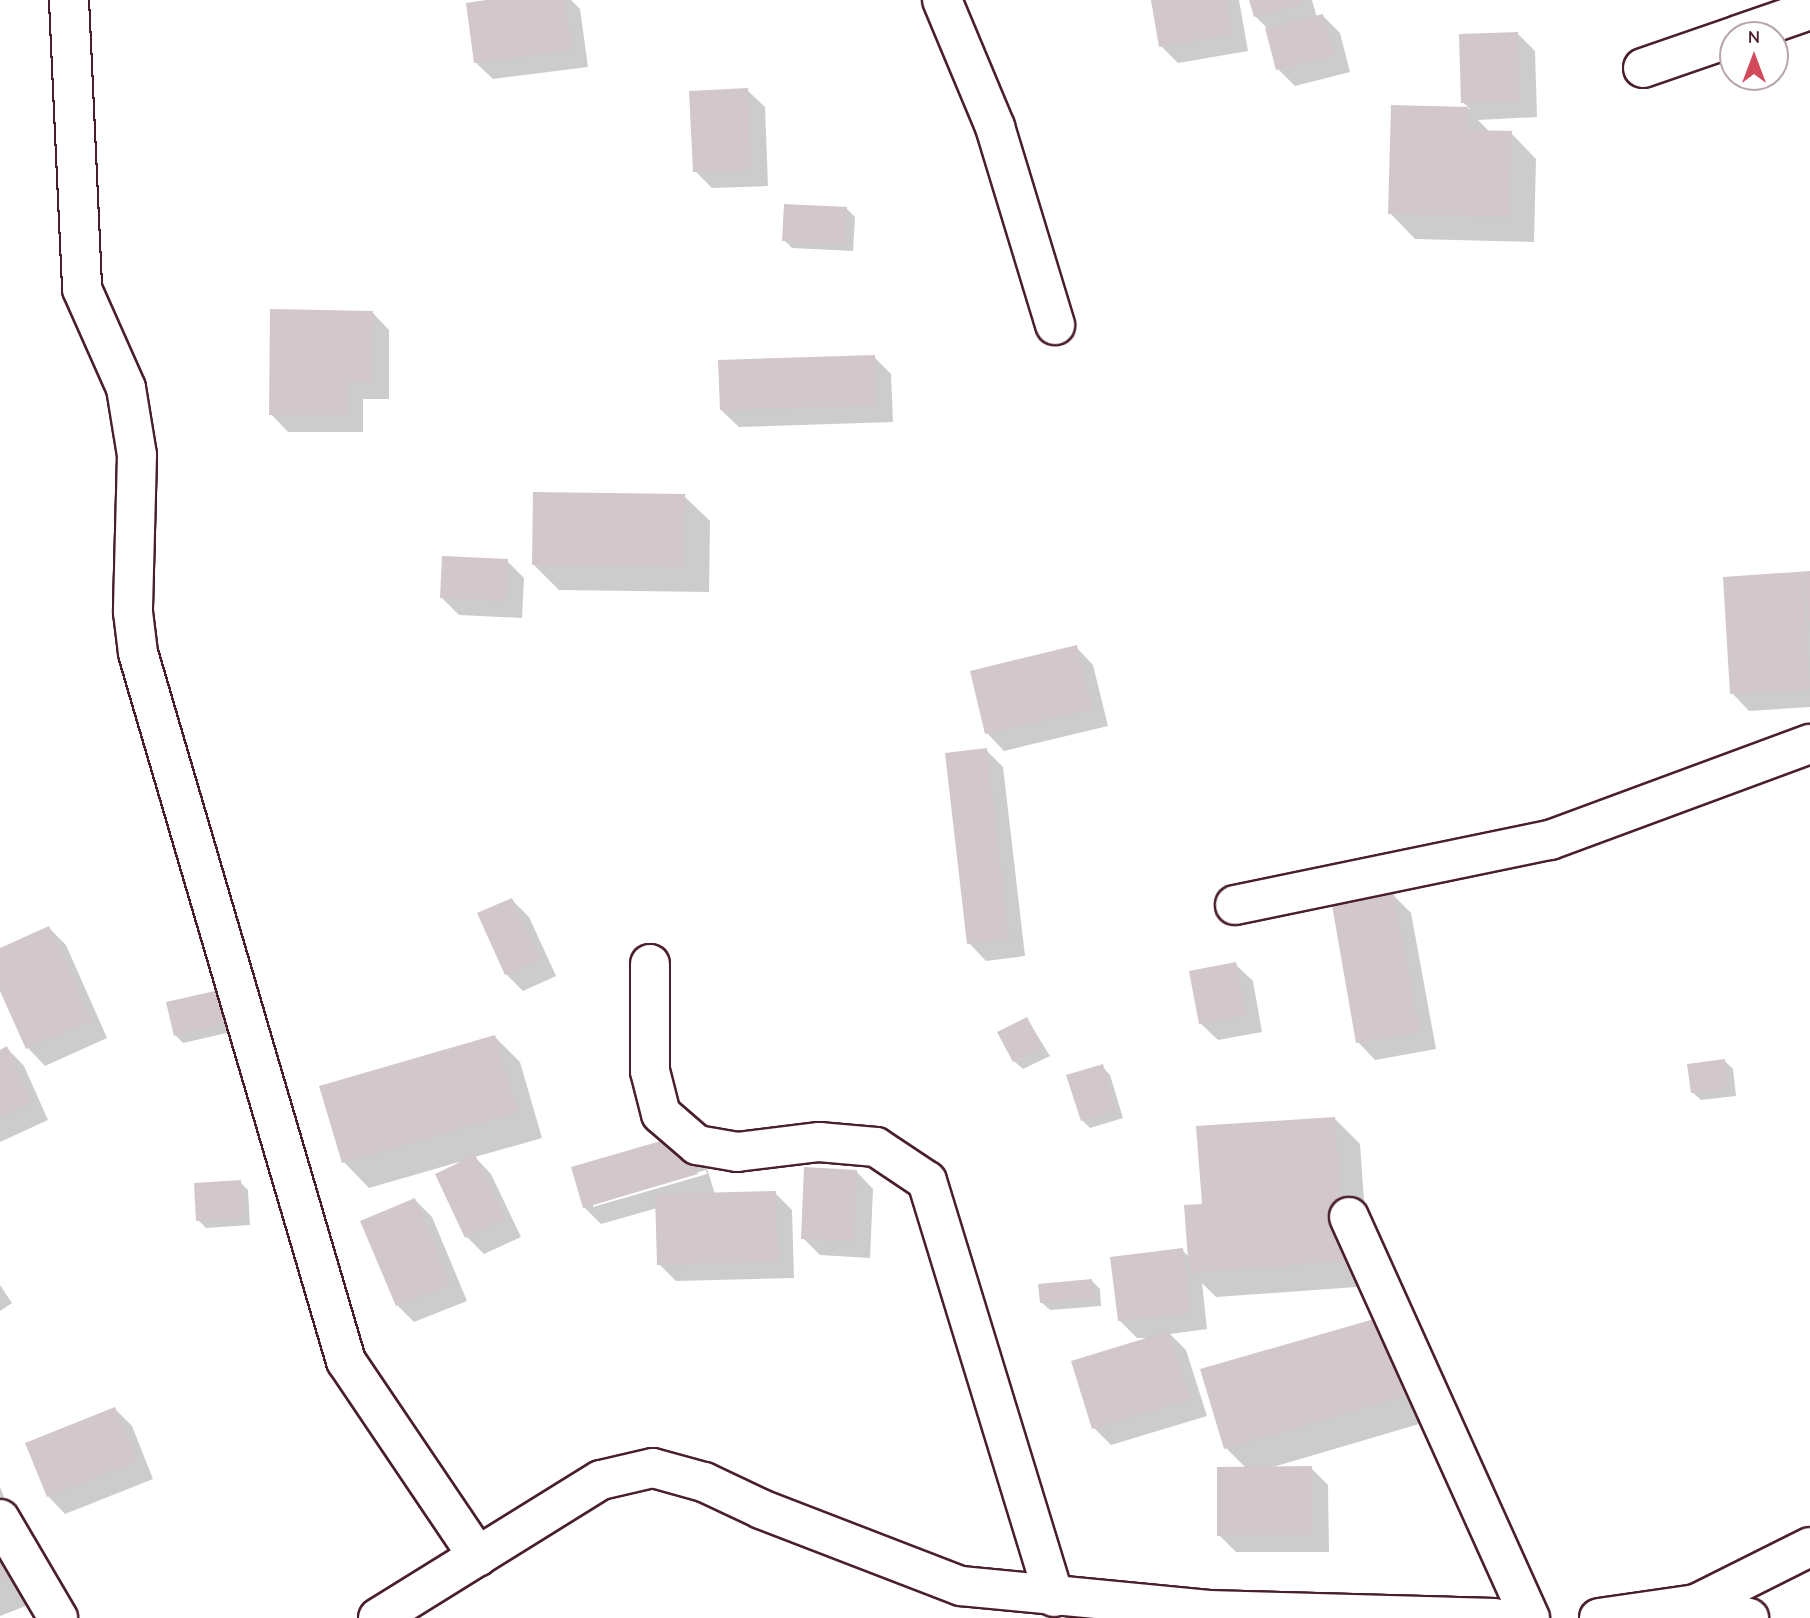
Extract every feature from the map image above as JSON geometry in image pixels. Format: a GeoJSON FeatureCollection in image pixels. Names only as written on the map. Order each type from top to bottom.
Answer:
{"type":"FeatureCollection","features":[{"type":"Feature","properties":{"kind":"street"},"geometry":{"type":"LineString","coordinates":[[69,0],[82,289],[126,388],[136,455],[133,612],[138,653],[346,1361],[478,1557]]}},
{"type":"Feature","properties":{"kind":"street"},"geometry":{"type":"LineString","coordinates":[[942,0],[995,128],[1055,325]]}},
{"type":"Feature","properties":{"kind":"street"},"geometry":{"type":"LineString","coordinates":[[1778,21],[1810,10]]}},
{"type":"Feature","properties":{"kind":"street"},"geometry":{"type":"LineString","coordinates":[[1643,68],[1719,42]]}},
{"type":"Feature","properties":{"kind":"street"},"geometry":{"type":"LineString","coordinates":[[1235,905],[1550,840],[1810,744]]}},
{"type":"Feature","properties":{"kind":"street"},"geometry":{"type":"LineString","coordinates":[[650,964],[650,1072],[661,1114],[697,1145],[737,1152],[819,1142],[876,1147],[927,1181],[1054,1597]]}},
{"type":"Feature","properties":{"kind":"street"},"geometry":{"type":"LineString","coordinates":[[1349,1217],[1530,1618]]}},
{"type":"Feature","properties":{"kind":"street"},"geometry":{"type":"LineString","coordinates":[[378,1618],[601,1480],[653,1468],[704,1482],[761,1509],[961,1586],[1209,1610],[1495,1618]]}},
{"type":"Feature","properties":{"kind":"street"},"geometry":{"type":"LineString","coordinates":[[0,1519],[58,1618]]}},
{"type":"Feature","properties":{"kind":"street"},"geometry":{"type":"LineString","coordinates":[[1599,1618],[1696,1604],[1810,1548]]}},
{"type":"Feature","properties":{"kind":"street"},"geometry":{"type":"LineString","coordinates":[[1696,1604],[1749,1618]]}},
{"type":"Feature","properties":{"kind":"building"},"geometry":{"type":"Polygon","coordinates":[[[486,0],[565,0],[572,50],[474,63],[466,3],[486,0]]]}},
{"type":"Feature","properties":{"kind":"building"},"geometry":{"type":"Polygon","coordinates":[[[1151,0],[1226,0],[1232,34],[1159,47],[1151,0]]]}},
{"type":"Feature","properties":{"kind":"building"},"geometry":{"type":"Polygon","coordinates":[[[1249,0],[1301,0],[1302,4],[1254,17],[1249,0]]]}},
{"type":"Feature","properties":{"kind":"building"},"geometry":{"type":"Polygon","coordinates":[[[1323,14],[1334,55],[1276,70],[1265,28],[1323,14]]]}},
{"type":"Feature","properties":{"kind":"building"},"geometry":{"type":"Polygon","coordinates":[[[1518,32],[1520,101],[1461,103],[1459,34],[1518,32]]]}},
{"type":"Feature","properties":{"kind":"building"},"geometry":{"type":"Polygon","coordinates":[[[748,88],[752,169],[693,172],[689,91],[748,88]]]}},
{"type":"Feature","properties":{"kind":"building"},"geometry":{"type":"Polygon","coordinates":[[[1391,105],[1468,107],[1467,130],[1512,131],[1509,217],[1388,214],[1391,105]]]}},
{"type":"Feature","properties":{"kind":"building"},"geometry":{"type":"Polygon","coordinates":[[[784,204],[847,207],[846,244],[782,241],[784,204]]]}},
{"type":"Feature","properties":{"kind":"building"},"geometry":{"type":"Polygon","coordinates":[[[270,309],[373,311],[372,383],[347,382],[347,416],[269,415],[270,309]]]}},
{"type":"Feature","properties":{"kind":"building"},"geometry":{"type":"Polygon","coordinates":[[[875,355],[877,406],[720,410],[718,360],[875,355]]]}},
{"type":"Feature","properties":{"kind":"building"},"geometry":{"type":"Polygon","coordinates":[[[533,492],[685,494],[684,567],[532,565],[533,492]]]}},
{"type":"Feature","properties":{"kind":"building"},"geometry":{"type":"Polygon","coordinates":[[[442,556],[508,559],[505,601],[440,598],[442,556]]]}},
{"type":"Feature","properties":{"kind":"building"},"geometry":{"type":"Polygon","coordinates":[[[1810,571],[1810,626],[1804,577],[1810,689],[1730,694],[1723,577],[1810,571]]]}},
{"type":"Feature","properties":{"kind":"building"},"geometry":{"type":"Polygon","coordinates":[[[1077,645],[1092,709],[985,734],[970,671],[1077,645]]]}},
{"type":"Feature","properties":{"kind":"building"},"geometry":{"type":"Polygon","coordinates":[[[987,748],[1009,939],[967,944],[945,753],[987,748]]]}},
{"type":"Feature","properties":{"kind":"building"},"geometry":{"type":"Polygon","coordinates":[[[1394,894],[1420,1032],[1356,1043],[1332,905],[1394,894]]]}},
{"type":"Feature","properties":{"kind":"building"},"geometry":{"type":"Polygon","coordinates":[[[512,898],[540,959],[505,975],[477,913],[512,898]]]}},
{"type":"Feature","properties":{"kind":"building"},"geometry":{"type":"Polygon","coordinates":[[[49,926],[92,1020],[26,1049],[0,991],[0,948],[49,926]]]}},
{"type":"Feature","properties":{"kind":"building"},"geometry":{"type":"Polygon","coordinates":[[[1236,962],[1246,1015],[1199,1024],[1189,971],[1236,962]]]}},
{"type":"Feature","properties":{"kind":"building"},"geometry":{"type":"Polygon","coordinates":[[[215,991],[224,1024],[174,1036],[166,1002],[215,991]]]}},
{"type":"Feature","properties":{"kind":"building"},"geometry":{"type":"Polygon","coordinates":[[[1027,1017],[1043,1047],[1013,1062],[997,1032],[1027,1017]]]}},
{"type":"Feature","properties":{"kind":"building"},"geometry":{"type":"Polygon","coordinates":[[[495,1035],[518,1112],[342,1163],[319,1086],[495,1035]]]}},
{"type":"Feature","properties":{"kind":"building"},"geometry":{"type":"Polygon","coordinates":[[[7,1046],[32,1103],[0,1117],[0,1050],[7,1046]]]}},
{"type":"Feature","properties":{"kind":"building"},"geometry":{"type":"Polygon","coordinates":[[[1725,1059],[1728,1088],[1691,1093],[1687,1064],[1725,1059]]]}},
{"type":"Feature","properties":{"kind":"building"},"geometry":{"type":"Polygon","coordinates":[[[1103,1064],[1116,1110],[1081,1121],[1066,1075],[1103,1064]]]}},
{"type":"Feature","properties":{"kind":"building"},"geometry":{"type":"Polygon","coordinates":[[[1335,1117],[1345,1261],[1189,1273],[1184,1205],[1202,1204],[1196,1126],[1335,1117]]]}},
{"type":"Feature","properties":{"kind":"building"},"geometry":{"type":"Polygon","coordinates":[[[685,1134],[698,1174],[583,1208],[571,1167],[685,1134]]]}},
{"type":"Feature","properties":{"kind":"building"},"geometry":{"type":"Polygon","coordinates":[[[475,1155],[505,1219],[465,1238],[435,1174],[475,1155]]]}},
{"type":"Feature","properties":{"kind":"building"},"geometry":{"type":"Polygon","coordinates":[[[804,1167],[857,1170],[854,1241],[801,1239],[804,1167]]]}},
{"type":"Feature","properties":{"kind":"building"},"geometry":{"type":"Polygon","coordinates":[[[241,1180],[243,1218],[196,1221],[194,1183],[241,1180]]]}},
{"type":"Feature","properties":{"kind":"building"},"geometry":{"type":"Polygon","coordinates":[[[776,1191],[778,1262],[657,1265],[655,1194],[776,1191]]]}},
{"type":"Feature","properties":{"kind":"building"},"geometry":{"type":"Polygon","coordinates":[[[415,1198],[451,1284],[396,1306],[360,1221],[415,1198]]]}},
{"type":"Feature","properties":{"kind":"building"},"geometry":{"type":"Polygon","coordinates":[[[1183,1248],[1191,1313],[1118,1321],[1110,1257],[1183,1248]]]}},
{"type":"Feature","properties":{"kind":"building"},"geometry":{"type":"Polygon","coordinates":[[[1092,1279],[1094,1298],[1040,1303],[1038,1284],[1092,1279]]]}},
{"type":"Feature","properties":{"kind":"building"},"geometry":{"type":"Polygon","coordinates":[[[1395,1313],[1419,1392],[1224,1449],[1200,1369],[1395,1313]]]}},
{"type":"Feature","properties":{"kind":"building"},"geometry":{"type":"Polygon","coordinates":[[[1169,1331],[1191,1399],[1092,1429],[1071,1361],[1169,1331]]]}},
{"type":"Feature","properties":{"kind":"building"},"geometry":{"type":"Polygon","coordinates":[[[115,1407],[137,1461],[47,1497],[25,1443],[115,1407]]]}},
{"type":"Feature","properties":{"kind":"building"},"geometry":{"type":"Polygon","coordinates":[[[1312,1466],[1312,1535],[1217,1536],[1217,1467],[1312,1466]]]}},
{"type":"Feature","properties":{"kind":"building"},"geometry":{"type":"Polygon","coordinates":[[[0,1523],[20,1574],[0,1581],[0,1523]]]}}]}
